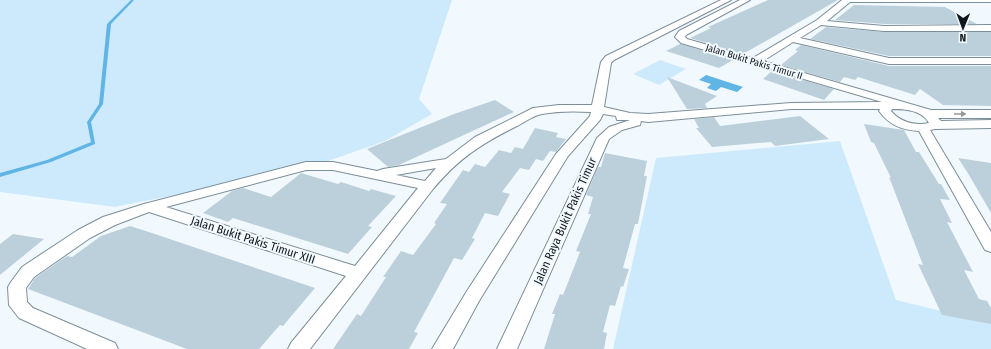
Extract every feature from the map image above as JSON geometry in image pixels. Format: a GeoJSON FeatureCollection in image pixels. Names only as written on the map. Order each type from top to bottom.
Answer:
{"type":"FeatureCollection","features":[{"type":"Feature","properties":{"kind":"street"},"geometry":{"type":"LineString","coordinates":[[442,349],[473,296],[563,154],[596,113],[606,62],[610,58],[680,22],[727,0]]}},
{"type":"Feature","properties":{"kind":"street","name":"Jalan Bukit Pakis Timur II"},"geometry":{"type":"LineString","coordinates":[[746,0],[682,32],[680,37],[684,41],[903,106]]}},
{"type":"Feature","properties":{"kind":"street"},"geometry":{"type":"LineString","coordinates":[[754,62],[820,22],[847,0],[991,0]]}},
{"type":"Feature","properties":{"kind":"street"},"geometry":{"type":"LineString","coordinates":[[820,22],[875,29],[991,28]]}},
{"type":"Feature","properties":{"kind":"street"},"geometry":{"type":"LineString","coordinates":[[790,39],[889,61],[991,60]]}},
{"type":"Feature","properties":{"kind":"street","name":"Jalan Raya Bukit Pakis Timur"},"geometry":{"type":"LineString","coordinates":[[450,162],[464,151],[496,131],[528,116],[596,113],[617,118],[629,116],[648,118],[819,105],[890,112]]}},
{"type":"Feature","properties":{"kind":"street"},"geometry":{"type":"LineString","coordinates":[[991,114],[928,122],[906,125],[890,112],[903,106],[917,109],[928,122],[991,246]]}},
{"type":"Feature","properties":{"kind":"street","name":"Jalan Raya Bukit Pakis Timur"},"geometry":{"type":"LineString","coordinates":[[507,349],[603,138],[606,134],[615,129],[648,118]]}},
{"type":"Feature","properties":{"kind":"street"},"geometry":{"type":"LineString","coordinates":[[928,122],[991,124]]}},
{"type":"Feature","properties":{"kind":"street"},"geometry":{"type":"LineString","coordinates":[[375,175],[450,162]]}},
{"type":"Feature","properties":{"kind":"street"},"geometry":{"type":"LineString","coordinates":[[298,349],[428,186],[450,162]]}},
{"type":"Feature","properties":{"kind":"street"},"geometry":{"type":"LineString","coordinates":[[108,349],[26,314],[18,305],[17,287],[28,272],[84,234],[109,221],[149,207],[306,166],[333,166],[428,186]]}},
{"type":"Feature","properties":{"kind":"street","name":"Jalan Bukit Pakis Timur XIII"},"geometry":{"type":"LineString","coordinates":[[149,207],[358,273]]}},
{"type":"Feature","properties":{"kind":"shaded area"},"geometry":{"type":"Polygon","coordinates":[[[0,0],[452,0],[419,99],[432,114],[385,141],[308,168],[115,207],[0,192],[0,0]]]}},
{"type":"Feature","properties":{"kind":"shaded area"},"geometry":{"type":"Polygon","coordinates":[[[660,60],[686,69],[659,85],[633,74],[660,60]]]}},
{"type":"Feature","properties":{"kind":"shaded area"},"geometry":{"type":"Polygon","coordinates":[[[840,141],[896,300],[991,323],[991,349],[613,349],[656,158],[840,141]]]}},
{"type":"Feature","properties":{"kind":"water"},"geometry":{"type":"Polygon","coordinates":[[[706,75],[743,87],[737,92],[721,87],[716,91],[707,88],[711,84],[699,80],[706,75]]]}},
{"type":"Feature","properties":{"kind":"building"},"geometry":{"type":"Polygon","coordinates":[[[768,0],[838,0],[743,54],[690,38],[711,28],[708,27],[768,0]]]}},
{"type":"Feature","properties":{"kind":"building"},"geometry":{"type":"Polygon","coordinates":[[[854,5],[945,7],[977,24],[884,24],[835,20],[854,5]]]}},
{"type":"Feature","properties":{"kind":"building"},"geometry":{"type":"Polygon","coordinates":[[[826,27],[884,32],[991,32],[991,56],[889,56],[810,39],[826,27]]]}},
{"type":"Feature","properties":{"kind":"building"},"geometry":{"type":"Polygon","coordinates":[[[680,44],[733,60],[719,68],[666,51],[680,44]]]}},
{"type":"Feature","properties":{"kind":"building"},"geometry":{"type":"Polygon","coordinates":[[[801,45],[889,66],[991,66],[991,106],[943,105],[920,89],[915,95],[858,77],[855,80],[844,77],[840,82],[781,65],[798,51],[795,50],[801,45]]]}},
{"type":"Feature","properties":{"kind":"building"},"geometry":{"type":"Polygon","coordinates":[[[772,71],[834,89],[824,100],[763,79],[772,71]]]}},
{"type":"Feature","properties":{"kind":"building"},"geometry":{"type":"Polygon","coordinates":[[[667,77],[717,96],[705,104],[707,108],[687,109],[667,77]]]}},
{"type":"Feature","properties":{"kind":"building"},"geometry":{"type":"Polygon","coordinates":[[[495,100],[514,112],[399,165],[388,167],[367,149],[454,114],[495,100]]]}},
{"type":"Feature","properties":{"kind":"building"},"geometry":{"type":"Polygon","coordinates":[[[800,116],[829,139],[775,146],[771,142],[712,147],[696,128],[699,128],[694,119],[714,117],[720,126],[800,116]]]}},
{"type":"Feature","properties":{"kind":"building"},"geometry":{"type":"Polygon","coordinates":[[[864,124],[904,130],[916,152],[919,152],[939,184],[941,184],[950,200],[940,199],[952,223],[947,222],[973,272],[964,270],[979,299],[987,301],[991,308],[991,324],[942,315],[918,264],[923,265],[889,177],[891,178],[874,143],[871,142],[864,124]]]}},
{"type":"Feature","properties":{"kind":"building"},"geometry":{"type":"Polygon","coordinates":[[[535,128],[558,133],[556,137],[566,139],[556,152],[550,151],[543,161],[536,159],[529,170],[520,168],[502,192],[510,194],[498,216],[485,213],[472,238],[475,239],[462,260],[454,258],[414,332],[418,333],[409,349],[333,349],[357,314],[361,316],[386,277],[383,277],[401,251],[413,255],[436,224],[434,223],[447,204],[440,203],[463,170],[469,172],[475,164],[485,167],[499,150],[511,153],[515,147],[523,149],[535,128]]]}},
{"type":"Feature","properties":{"kind":"building"},"geometry":{"type":"Polygon","coordinates":[[[605,153],[647,161],[644,176],[647,176],[638,224],[635,224],[623,268],[629,269],[623,287],[621,286],[615,306],[610,305],[603,332],[607,333],[604,349],[544,349],[555,314],[552,314],[560,294],[563,295],[580,252],[576,251],[591,214],[588,214],[593,197],[586,195],[598,167],[601,167],[605,153]]]}},
{"type":"Feature","properties":{"kind":"building"},"geometry":{"type":"Polygon","coordinates":[[[958,158],[991,163],[991,213],[969,175],[958,158]]]}},
{"type":"Feature","properties":{"kind":"building"},"geometry":{"type":"Polygon","coordinates":[[[301,173],[338,184],[341,182],[369,191],[371,189],[396,196],[368,226],[372,227],[348,254],[233,218],[228,222],[203,213],[232,191],[243,188],[271,197],[301,173]]]}},
{"type":"Feature","properties":{"kind":"building"},"geometry":{"type":"Polygon","coordinates":[[[130,226],[315,288],[283,326],[280,325],[259,349],[187,349],[28,289],[35,278],[67,256],[72,257],[101,236],[130,226]]]}},
{"type":"Feature","properties":{"kind":"building"},"geometry":{"type":"Polygon","coordinates":[[[13,234],[44,239],[0,275],[0,244],[13,234]]]}},
{"type":"Feature","properties":{"kind":"waterway"},"geometry":{"type":"LineString","coordinates":[[0,175],[49,161],[93,143],[89,122],[101,104],[109,24],[133,0]]}}]}
